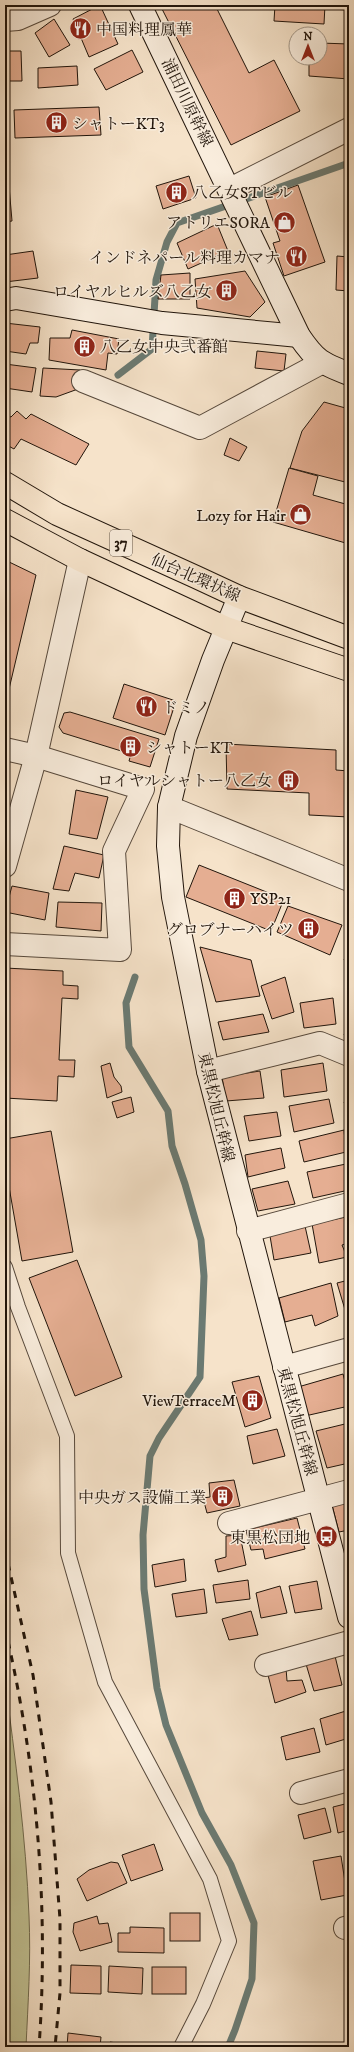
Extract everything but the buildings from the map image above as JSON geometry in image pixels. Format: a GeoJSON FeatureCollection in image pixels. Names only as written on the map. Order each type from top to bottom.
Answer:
{"type":"FeatureCollection","features":[{"type":"Feature","properties":{"kind":"main road","name":"仙台北環状線"},"geometry":{"type":"LineString","coordinates":[[5,483],[57,514],[239,597],[349,638]]}},
{"type":"Feature","properties":{"kind":"main road","name":"仙台北環状線"},"geometry":{"type":"LineString","coordinates":[[5,520],[80,560],[226,628],[349,670]]}},
{"type":"Feature","properties":{"kind":"street"},"geometry":{"type":"LineString","coordinates":[[5,20],[18,19],[50,5]]}},
{"type":"Feature","properties":{"kind":"street","name":"浦田川原幹線"},"geometry":{"type":"LineString","coordinates":[[140,5],[236,202],[299,336],[308,349],[321,363],[349,374]]}},
{"type":"Feature","properties":{"kind":"street"},"geometry":{"type":"LineString","coordinates":[[236,202],[349,129]]}},
{"type":"Feature","properties":{"kind":"street"},"geometry":{"type":"LineString","coordinates":[[5,300],[16,298],[154,321],[299,336]]}},
{"type":"Feature","properties":{"kind":"street"},"geometry":{"type":"LineString","coordinates":[[83,381],[200,428],[321,363]]}},
{"type":"Feature","properties":{"kind":"street"},"geometry":{"type":"LineString","coordinates":[[5,866],[36,756],[80,560]]}},
{"type":"Feature","properties":{"kind":"street","name":"東黒松旭丘幹線"},"geometry":{"type":"LineString","coordinates":[[239,597],[186,736],[169,807],[168,846],[173,896],[208,1071],[248,1231],[349,1617]]}},
{"type":"Feature","properties":{"kind":"street"},"geometry":{"type":"LineString","coordinates":[[5,749],[36,756],[143,789],[114,851],[120,950],[5,944]]}},
{"type":"Feature","properties":{"kind":"street"},"geometry":{"type":"LineString","coordinates":[[169,807],[349,880]]}},
{"type":"Feature","properties":{"kind":"street"},"geometry":{"type":"LineString","coordinates":[[208,1071],[320,1043],[349,1055]]}},
{"type":"Feature","properties":{"kind":"street"},"geometry":{"type":"LineString","coordinates":[[248,1231],[349,1204]]}},
{"type":"Feature","properties":{"kind":"street"},"geometry":{"type":"LineString","coordinates":[[284,1367],[349,1349]]}},
{"type":"Feature","properties":{"kind":"street"},"geometry":{"type":"LineString","coordinates":[[229,1523],[349,1492]]}},
{"type":"Feature","properties":{"kind":"street"},"geometry":{"type":"LineString","coordinates":[[266,1664],[349,1642]]}},
{"type":"Feature","properties":{"kind":"street"},"geometry":{"type":"LineString","coordinates":[[301,1793],[349,1780]]}},
{"type":"Feature","properties":{"kind":"lane"},"geometry":{"type":"LineString","coordinates":[[5,1267],[18,1307],[67,1436],[68,1553],[105,1682],[210,1879],[229,1941],[204,2004],[181,2047]]}},
{"type":"Feature","properties":{"kind":"green space"},"geometry":{"type":"Polygon","coordinates":[[[5,1680],[20,1798],[28,1886],[30,1949],[26,2047],[5,2047],[5,1680]]]}},
{"type":"Feature","properties":{"kind":"waterway"},"geometry":{"type":"LineString","coordinates":[[118,375],[152,349],[156,280],[167,242],[177,223],[349,163]]}},
{"type":"Feature","properties":{"kind":"waterway"},"geometry":{"type":"LineString","coordinates":[[135,977],[126,1003],[129,1047],[168,1111],[172,1146],[185,1184],[201,1240],[204,1276],[200,1377],[159,1438],[150,1456],[143,1535],[144,1589],[157,1688],[166,1725],[202,1813],[231,1865],[254,1923],[252,1979],[228,2047]]}},
{"type":"Feature","properties":{"kind":"railway"},"geometry":{"type":"LineString","coordinates":[[5,1550],[33,1675],[51,1802],[60,1919],[60,1993],[55,2047]]}},
{"type":"Feature","properties":{"kind":"railway"},"geometry":{"type":"LineString","coordinates":[[5,1628],[25,1732],[38,1836],[42,1942],[42,1994],[39,2047]]}},
{"type":"Feature","properties":{"kind":"place","name":"中国料理鳳華"},"geometry":{"type":"Point","coordinates":[81,29]}},
{"type":"Feature","properties":{"kind":"place","name":"シャトーKT3"},"geometry":{"type":"Point","coordinates":[57,123]}},
{"type":"Feature","properties":{"kind":"place","name":"八乙女STビル"},"geometry":{"type":"Point","coordinates":[176,192]}},
{"type":"Feature","properties":{"kind":"place","name":"アトリエSORA"},"geometry":{"type":"Point","coordinates":[285,222]}},
{"type":"Feature","properties":{"kind":"place","name":"インドネパール料理カマナ"},"geometry":{"type":"Point","coordinates":[296,257]}},
{"type":"Feature","properties":{"kind":"place","name":"ロイヤルヒルズ八乙女"},"geometry":{"type":"Point","coordinates":[227,291]}},
{"type":"Feature","properties":{"kind":"place","name":"八乙女中央弐番館"},"geometry":{"type":"Point","coordinates":[84,346]}},
{"type":"Feature","properties":{"kind":"place","name":"Lozy for Hair"},"geometry":{"type":"Point","coordinates":[301,515]}},
{"type":"Feature","properties":{"kind":"place","name":"ドミノ"},"geometry":{"type":"Point","coordinates":[147,707]}},
{"type":"Feature","properties":{"kind":"place","name":"シャトーKT"},"geometry":{"type":"Point","coordinates":[131,747]}},
{"type":"Feature","properties":{"kind":"place","name":"ロイヤルシャトー八乙女"},"geometry":{"type":"Point","coordinates":[288,780]}},
{"type":"Feature","properties":{"kind":"place","name":"YSP21"},"geometry":{"type":"Point","coordinates":[235,898]}},
{"type":"Feature","properties":{"kind":"place","name":"グロブナーハイツ"},"geometry":{"type":"Point","coordinates":[309,929]}},
{"type":"Feature","properties":{"kind":"place","name":"ViewTerraceM"},"geometry":{"type":"Point","coordinates":[252,1400]}},
{"type":"Feature","properties":{"kind":"place","name":"中央ガス設備工業"},"geometry":{"type":"Point","coordinates":[222,1497]}},
{"type":"Feature","properties":{"kind":"place","name":"東黒松団地"},"geometry":{"type":"Point","coordinates":[326,1537]}}]}
